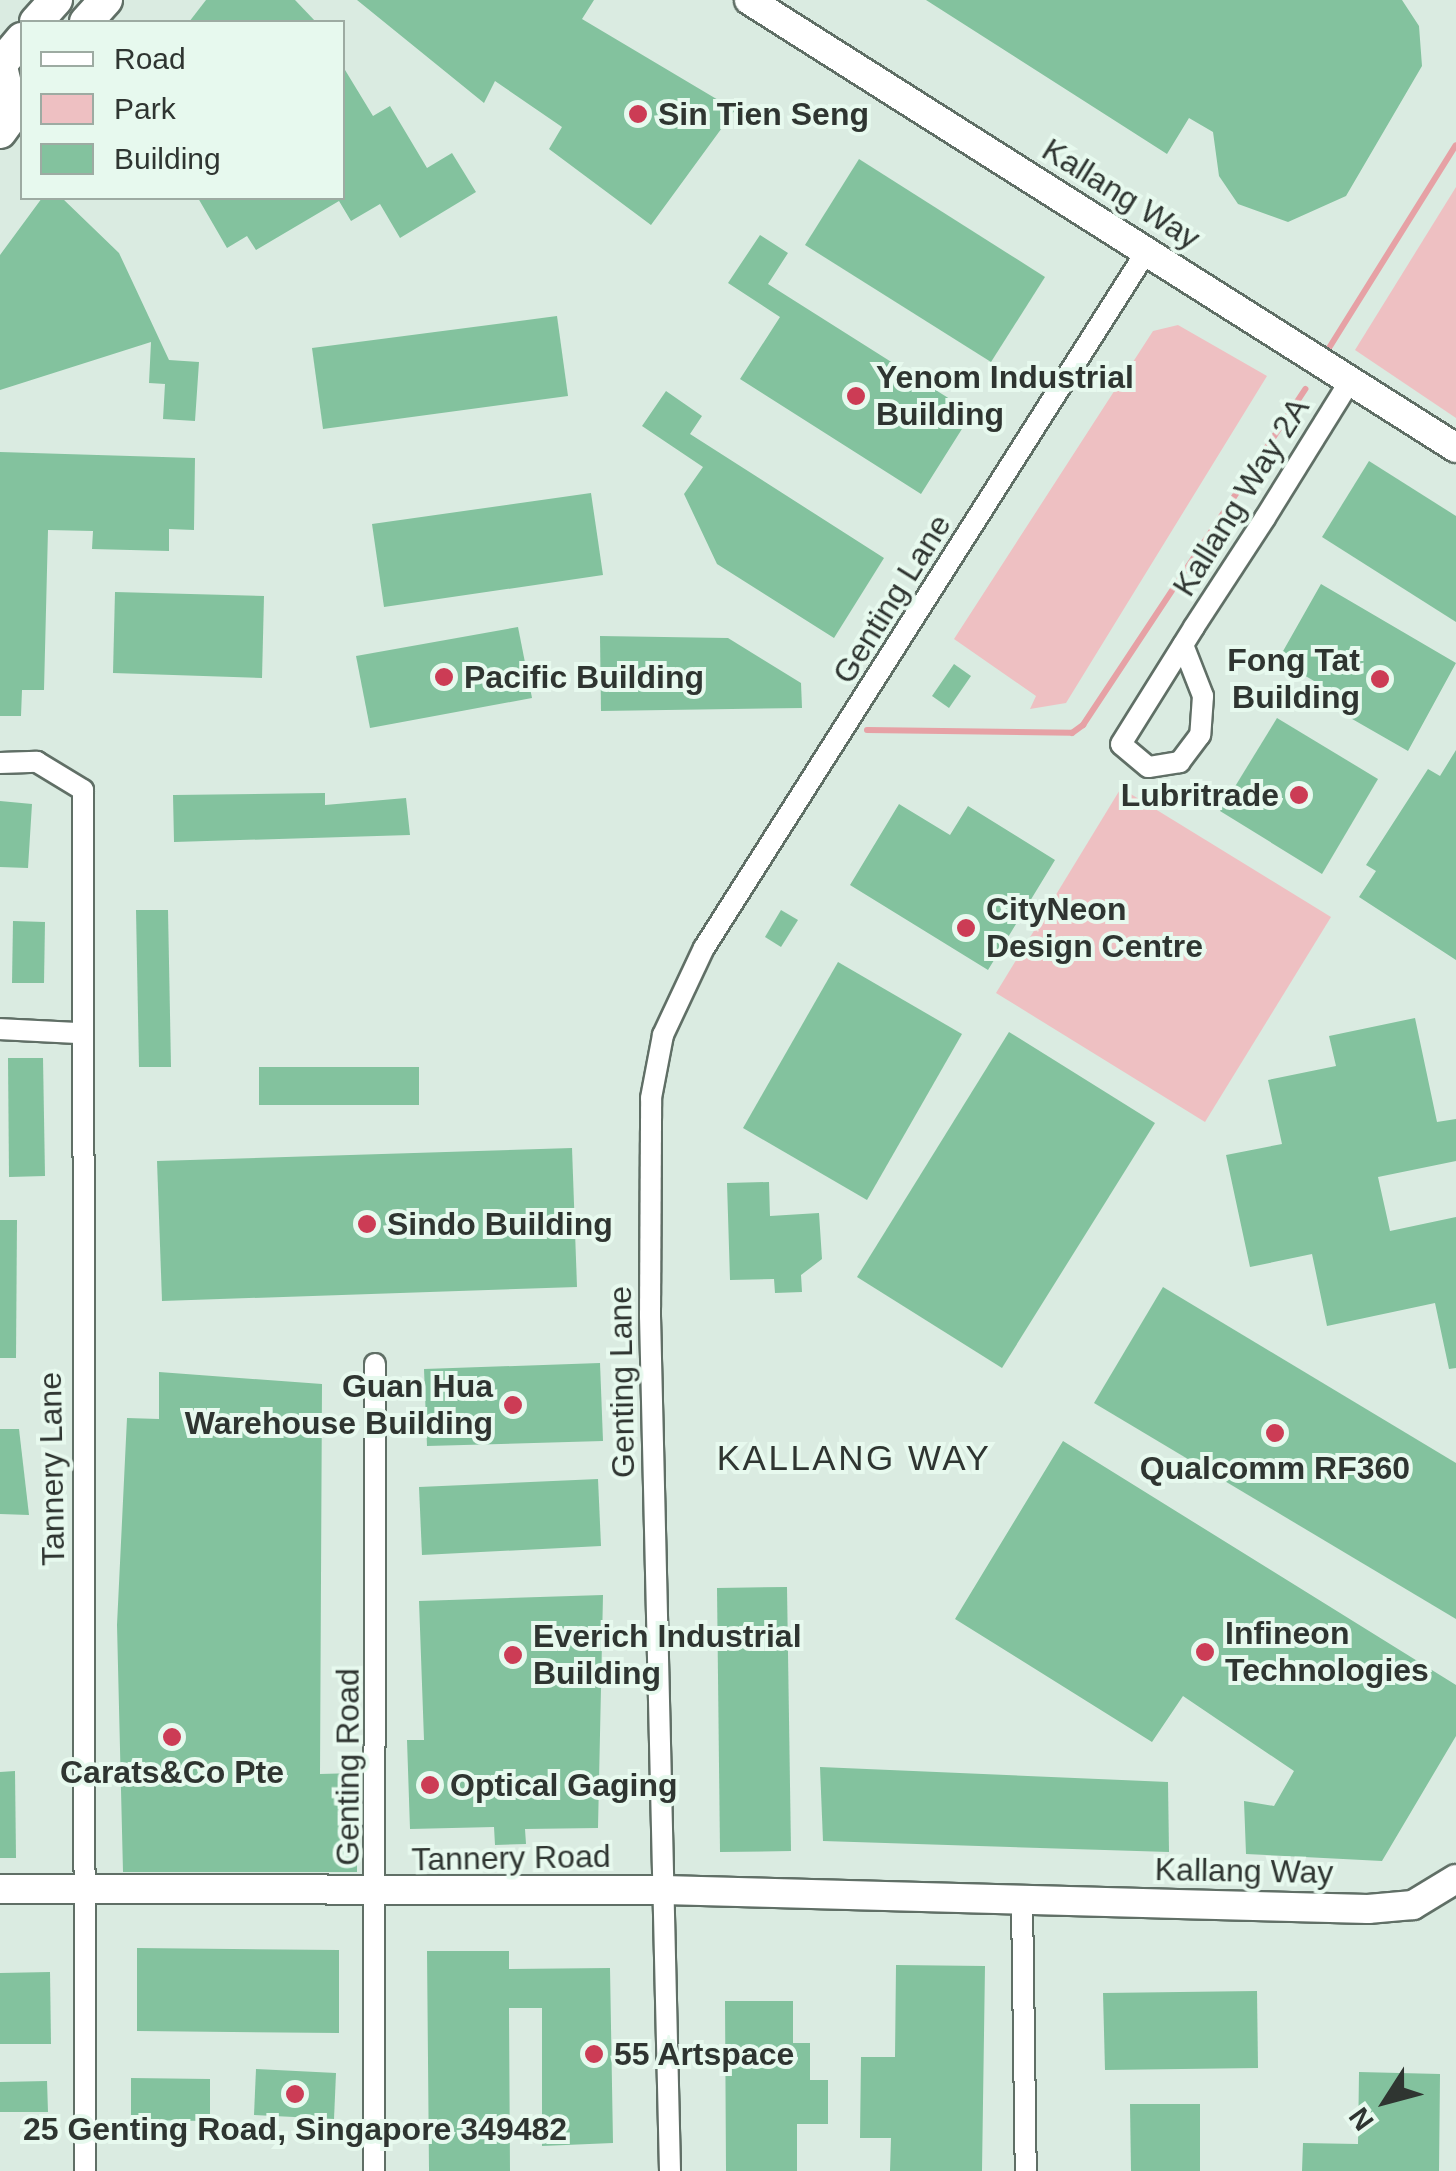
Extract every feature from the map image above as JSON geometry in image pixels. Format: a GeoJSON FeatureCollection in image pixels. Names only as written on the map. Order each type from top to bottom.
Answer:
{"type":"FeatureCollection","features":[{"type":"Feature","properties":{"kind":"main road"},"geometry":{"type":"LineString","coordinates":[[38,20],[56,0]]}},
{"type":"Feature","properties":{"kind":"main road"},"geometry":{"type":"LineString","coordinates":[[88,20],[106,0]]}},
{"type":"Feature","properties":{"kind":"street","name":"Kallang Way"},"geometry":{"type":"LineString","coordinates":[[749,0],[1456,448]]}},
{"type":"Feature","properties":{"kind":"street"},"geometry":{"type":"LineString","coordinates":[[7,54],[12,116]]}},
{"type":"Feature","properties":{"kind":"street","name":"Genting Lane"},"geometry":{"type":"LineString","coordinates":[[670,2171],[650,1316],[651,1098],[663,1034],[704,948],[1146,252]]}},
{"type":"Feature","properties":{"kind":"street","name":"Kallang Way 2A"},"geometry":{"type":"LineString","coordinates":[[1183,645],[1203,696],[1200,735],[1180,762],[1148,766],[1121,744],[1342,376]]}},
{"type":"Feature","properties":{"kind":"street","name":"Tannery Lane"},"geometry":{"type":"LineString","coordinates":[[0,763],[37,762],[65,774],[83,790],[77,1033],[85,2171]]}},
{"type":"Feature","properties":{"kind":"street"},"geometry":{"type":"LineString","coordinates":[[0,1029],[77,1033]]}},
{"type":"Feature","properties":{"kind":"street","name":"Genting Road"},"geometry":{"type":"LineString","coordinates":[[374,2171],[378,1895],[375,1364]]}},
{"type":"Feature","properties":{"kind":"street","name":"Kallang Way"},"geometry":{"type":"LineString","coordinates":[[1022,1901],[1368,1909],[1413,1905],[1456,1880]]}},
{"type":"Feature","properties":{"kind":"street","name":"Tannery Road"},"geometry":{"type":"LineString","coordinates":[[0,1890],[84,1888],[378,1895],[664,1890],[1022,1901]]}},
{"type":"Feature","properties":{"kind":"street"},"geometry":{"type":"LineString","coordinates":[[1022,1901],[1026,2171]]}},
{"type":"Feature","properties":{"kind":"green space"},"geometry":{"type":"Polygon","coordinates":[[[1456,187],[1456,418],[1355,350],[1456,187]]]}},
{"type":"Feature","properties":{"kind":"green space"},"geometry":{"type":"Polygon","coordinates":[[[1178,325],[1267,376],[1066,703],[1030,709],[1036,696],[954,639],[1153,331],[1178,325]]]}},
{"type":"Feature","properties":{"kind":"green space"},"geometry":{"type":"Polygon","coordinates":[[[1121,788],[1331,917],[1205,1122],[996,993],[1121,788]]]}},
{"type":"Feature","properties":{"kind":"building"},"geometry":{"type":"Polygon","coordinates":[[[206,0],[295,0],[314,20],[191,20],[206,0]]]}},
{"type":"Feature","properties":{"kind":"building","name":"Sin Tien Seng"},"geometry":{"type":"Polygon","coordinates":[[[357,0],[594,0],[582,19],[735,110],[651,225],[549,149],[562,127],[495,81],[484,103],[357,0]]]}},
{"type":"Feature","properties":{"kind":"building"},"geometry":{"type":"Polygon","coordinates":[[[926,0],[1402,0],[1419,26],[1422,66],[1346,196],[1288,222],[1238,204],[1219,176],[1213,132],[1189,118],[1167,154],[926,0]]]}},
{"type":"Feature","properties":{"kind":"building"},"geometry":{"type":"Polygon","coordinates":[[[345,70],[373,116],[390,106],[427,168],[452,153],[476,192],[400,238],[380,204],[351,221],[339,201],[256,250],[247,236],[227,248],[199,200],[345,200],[345,70]]]}},
{"type":"Feature","properties":{"kind":"building"},"geometry":{"type":"Polygon","coordinates":[[[859,159],[1045,277],[991,362],[805,245],[859,159]]]}},
{"type":"Feature","properties":{"kind":"building"},"geometry":{"type":"Polygon","coordinates":[[[41,200],[64,200],[119,253],[169,360],[199,362],[195,421],[163,419],[165,384],[149,383],[151,342],[0,390],[0,255],[41,200]]]}},
{"type":"Feature","properties":{"kind":"building","name":"Yenom Industrial Building"},"geometry":{"type":"Polygon","coordinates":[[[760,235],[788,253],[768,284],[972,413],[921,494],[740,379],[780,317],[728,283],[760,235]]]}},
{"type":"Feature","properties":{"kind":"building"},"geometry":{"type":"Polygon","coordinates":[[[557,316],[568,396],[323,429],[312,348],[557,316]]]}},
{"type":"Feature","properties":{"kind":"building"},"geometry":{"type":"Polygon","coordinates":[[[666,391],[702,416],[690,434],[884,558],[834,638],[717,564],[684,494],[703,467],[642,426],[666,391]]]}},
{"type":"Feature","properties":{"kind":"building"},"geometry":{"type":"Polygon","coordinates":[[[0,452],[195,458],[194,530],[169,529],[169,551],[92,549],[93,531],[48,530],[44,690],[22,690],[21,716],[0,716],[0,452]]]}},
{"type":"Feature","properties":{"kind":"building"},"geometry":{"type":"Polygon","coordinates":[[[1369,461],[1456,516],[1456,622],[1322,537],[1369,461]]]}},
{"type":"Feature","properties":{"kind":"building"},"geometry":{"type":"Polygon","coordinates":[[[591,493],[603,575],[384,607],[372,524],[591,493]]]}},
{"type":"Feature","properties":{"kind":"building","name":"Fong Tat Building"},"geometry":{"type":"Polygon","coordinates":[[[1321,584],[1456,663],[1408,751],[1326,704],[1333,692],[1278,660],[1321,584]]]}},
{"type":"Feature","properties":{"kind":"building"},"geometry":{"type":"Polygon","coordinates":[[[115,592],[264,596],[262,678],[113,673],[115,592]]]}},
{"type":"Feature","properties":{"kind":"building","name":"Pacific Building"},"geometry":{"type":"Polygon","coordinates":[[[518,627],[532,698],[370,728],[356,656],[518,627]]]}},
{"type":"Feature","properties":{"kind":"building"},"geometry":{"type":"Polygon","coordinates":[[[600,636],[728,638],[801,683],[802,708],[601,711],[600,636]]]}},
{"type":"Feature","properties":{"kind":"building"},"geometry":{"type":"Polygon","coordinates":[[[954,664],[971,676],[949,708],[932,696],[954,664]]]}},
{"type":"Feature","properties":{"kind":"building","name":"Lubritrade"},"geometry":{"type":"Polygon","coordinates":[[[1277,718],[1378,779],[1322,874],[1220,811],[1277,718]]]}},
{"type":"Feature","properties":{"kind":"building"},"geometry":{"type":"Polygon","coordinates":[[[1456,750],[1456,960],[1359,897],[1376,871],[1366,865],[1428,769],[1440,776],[1456,750]]]}},
{"type":"Feature","properties":{"kind":"building"},"geometry":{"type":"Polygon","coordinates":[[[325,793],[325,805],[406,798],[410,835],[174,842],[173,795],[325,793]]]}},
{"type":"Feature","properties":{"kind":"building"},"geometry":{"type":"Polygon","coordinates":[[[0,801],[32,804],[28,868],[0,867],[0,801]]]}},
{"type":"Feature","properties":{"kind":"building","name":"CityNeon Design Centre"},"geometry":{"type":"Polygon","coordinates":[[[899,804],[950,835],[968,806],[1055,860],[988,970],[850,885],[899,804]]]}},
{"type":"Feature","properties":{"kind":"building"},"geometry":{"type":"Polygon","coordinates":[[[136,910],[168,910],[171,1067],[139,1067],[136,910]]]}},
{"type":"Feature","properties":{"kind":"building"},"geometry":{"type":"Polygon","coordinates":[[[781,910],[798,920],[781,947],[765,937],[781,910]]]}},
{"type":"Feature","properties":{"kind":"building"},"geometry":{"type":"Polygon","coordinates":[[[13,921],[45,922],[44,983],[12,983],[13,921]]]}},
{"type":"Feature","properties":{"kind":"building"},"geometry":{"type":"Polygon","coordinates":[[[838,962],[962,1034],[867,1200],[743,1128],[838,962]]]}},
{"type":"Feature","properties":{"kind":"building"},"geometry":{"type":"Polygon","coordinates":[[[1415,1018],[1437,1122],[1456,1119],[1456,1161],[1378,1177],[1390,1231],[1456,1217],[1456,1368],[1449,1369],[1435,1303],[1327,1326],[1312,1254],[1250,1267],[1226,1155],[1282,1144],[1268,1080],[1336,1066],[1329,1036],[1415,1018]]]}},
{"type":"Feature","properties":{"kind":"building"},"geometry":{"type":"Polygon","coordinates":[[[1009,1032],[1155,1123],[1002,1368],[857,1277],[1009,1032]]]}},
{"type":"Feature","properties":{"kind":"building"},"geometry":{"type":"Polygon","coordinates":[[[8,1058],[43,1058],[45,1176],[9,1177],[8,1058]]]}},
{"type":"Feature","properties":{"kind":"building"},"geometry":{"type":"Polygon","coordinates":[[[259,1067],[419,1067],[419,1105],[259,1105],[259,1067]]]}},
{"type":"Feature","properties":{"kind":"building","name":"Sindo Building"},"geometry":{"type":"Polygon","coordinates":[[[572,1148],[577,1287],[162,1301],[157,1161],[572,1148]]]}},
{"type":"Feature","properties":{"kind":"building"},"geometry":{"type":"Polygon","coordinates":[[[769,1182],[770,1216],[819,1213],[822,1259],[801,1275],[802,1292],[775,1293],[774,1279],[730,1280],[727,1183],[769,1182]]]}},
{"type":"Feature","properties":{"kind":"building"},"geometry":{"type":"Polygon","coordinates":[[[0,1220],[17,1220],[16,1358],[0,1358],[0,1220]]]}},
{"type":"Feature","properties":{"kind":"building","name":"Qualcomm RF360"},"geometry":{"type":"Polygon","coordinates":[[[1163,1287],[1456,1463],[1456,1619],[1094,1403],[1163,1287]]]}},
{"type":"Feature","properties":{"kind":"building","name":"Guan Hua Warehouse Building"},"geometry":{"type":"Polygon","coordinates":[[[600,1363],[603,1441],[427,1446],[424,1369],[600,1363]]]}},
{"type":"Feature","properties":{"kind":"building"},"geometry":{"type":"Polygon","coordinates":[[[159,1372],[322,1384],[320,1774],[357,1773],[357,1872],[123,1872],[117,1625],[127,1418],[159,1419],[159,1372]]]}},
{"type":"Feature","properties":{"kind":"building"},"geometry":{"type":"Polygon","coordinates":[[[0,1429],[19,1429],[29,1515],[0,1514],[0,1429]]]}},
{"type":"Feature","properties":{"kind":"building","name":"Infineon Technologies"},"geometry":{"type":"Polygon","coordinates":[[[1063,1441],[1456,1685],[1456,1736],[1382,1861],[1246,1854],[1244,1801],[1274,1806],[1294,1771],[1183,1696],[1152,1742],[955,1619],[1063,1441]]]}},
{"type":"Feature","properties":{"kind":"building"},"geometry":{"type":"Polygon","coordinates":[[[598,1479],[601,1546],[422,1555],[419,1487],[598,1479]]]}},
{"type":"Feature","properties":{"kind":"building"},"geometry":{"type":"Polygon","coordinates":[[[787,1587],[791,1851],[720,1852],[717,1588],[787,1587]]]}},
{"type":"Feature","properties":{"kind":"building"},"geometry":{"type":"Polygon","coordinates":[[[603,1595],[598,1828],[525,1829],[526,1844],[495,1845],[494,1827],[410,1829],[407,1740],[424,1740],[419,1601],[603,1595]]]}},
{"type":"Feature","properties":{"kind":"building"},"geometry":{"type":"Polygon","coordinates":[[[820,1767],[1168,1782],[1169,1852],[823,1841],[820,1767]]]}},
{"type":"Feature","properties":{"kind":"building"},"geometry":{"type":"Polygon","coordinates":[[[15,1771],[16,1858],[0,1858],[0,1772],[15,1771]]]}},
{"type":"Feature","properties":{"kind":"building"},"geometry":{"type":"Polygon","coordinates":[[[137,1948],[339,1950],[339,2033],[137,2031],[137,1948]]]}},
{"type":"Feature","properties":{"kind":"building"},"geometry":{"type":"Polygon","coordinates":[[[427,1951],[509,1951],[509,1969],[610,1968],[613,2143],[542,2146],[542,2008],[509,2008],[510,2171],[429,2171],[427,1951]]]}},
{"type":"Feature","properties":{"kind":"building"},"geometry":{"type":"Polygon","coordinates":[[[896,1965],[985,1966],[982,2171],[890,2171],[891,2138],[860,2138],[861,2057],[895,2057],[896,1965]]]}},
{"type":"Feature","properties":{"kind":"building"},"geometry":{"type":"Polygon","coordinates":[[[50,1972],[51,2044],[0,2044],[0,1973],[50,1972]]]}},
{"type":"Feature","properties":{"kind":"building"},"geometry":{"type":"Polygon","coordinates":[[[1257,1991],[1258,2068],[1105,2070],[1103,1993],[1257,1991]]]}},
{"type":"Feature","properties":{"kind":"building"},"geometry":{"type":"Polygon","coordinates":[[[725,2001],[793,2001],[793,2043],[810,2043],[810,2080],[828,2080],[828,2124],[797,2124],[797,2171],[726,2171],[725,2001]]]}},
{"type":"Feature","properties":{"kind":"building","name":"25 Genting Road, Singapore 349482"},"geometry":{"type":"Polygon","coordinates":[[[256,2069],[336,2073],[334,2119],[254,2115],[256,2069]]]}},
{"type":"Feature","properties":{"kind":"building"},"geometry":{"type":"Polygon","coordinates":[[[1359,2072],[1440,2074],[1439,2171],[1302,2171],[1303,2143],[1358,2144],[1359,2072]]]}},
{"type":"Feature","properties":{"kind":"building"},"geometry":{"type":"Polygon","coordinates":[[[131,2078],[210,2079],[210,2121],[131,2120],[131,2078]]]}},
{"type":"Feature","properties":{"kind":"building"},"geometry":{"type":"Polygon","coordinates":[[[47,2081],[48,2112],[0,2112],[0,2082],[47,2081]]]}},
{"type":"Feature","properties":{"kind":"building"},"geometry":{"type":"Polygon","coordinates":[[[1130,2104],[1200,2104],[1200,2171],[1131,2171],[1130,2104]]]}},
{"type":"Feature","properties":{"kind":"waterway"},"geometry":{"type":"LineString","coordinates":[[1329,348],[1456,145]]}},
{"type":"Feature","properties":{"kind":"waterway"},"geometry":{"type":"LineString","coordinates":[[867,730],[1072,733],[1083,725],[1305,389]]}},
{"type":"Feature","properties":{"kind":"place","name":"Sin Tien Seng"},"geometry":{"type":"Point","coordinates":[638,114]}},
{"type":"Feature","properties":{"kind":"place","name":"Yenom Industrial Building"},"geometry":{"type":"Point","coordinates":[856,396]}},
{"type":"Feature","properties":{"kind":"place","name":"Pacific Building"},"geometry":{"type":"Point","coordinates":[444,677]}},
{"type":"Feature","properties":{"kind":"place","name":"Fong Tat Building"},"geometry":{"type":"Point","coordinates":[1380,679]}},
{"type":"Feature","properties":{"kind":"place","name":"Lubritrade"},"geometry":{"type":"Point","coordinates":[1299,795]}},
{"type":"Feature","properties":{"kind":"place","name":"CityNeon Design Centre"},"geometry":{"type":"Point","coordinates":[966,928]}},
{"type":"Feature","properties":{"kind":"place","name":"Sindo Building"},"geometry":{"type":"Point","coordinates":[367,1224]}},
{"type":"Feature","properties":{"kind":"place","name":"Guan Hua Warehouse Building"},"geometry":{"type":"Point","coordinates":[513,1405]}},
{"type":"Feature","properties":{"kind":"place","name":"Qualcomm RF360"},"geometry":{"type":"Point","coordinates":[1275,1433]}},
{"type":"Feature","properties":{"kind":"place","name":"Infineon Technologies"},"geometry":{"type":"Point","coordinates":[1205,1652]}},
{"type":"Feature","properties":{"kind":"place","name":"Everich Industrial Building"},"geometry":{"type":"Point","coordinates":[513,1655]}},
{"type":"Feature","properties":{"kind":"place","name":"Carats&Co Pte"},"geometry":{"type":"Point","coordinates":[172,1737]}},
{"type":"Feature","properties":{"kind":"place","name":"Optical Gaging"},"geometry":{"type":"Point","coordinates":[430,1785]}},
{"type":"Feature","properties":{"kind":"place","name":"55 Artspace"},"geometry":{"type":"Point","coordinates":[594,2054]}},
{"type":"Feature","properties":{"kind":"place","name":"25 Genting Road, Singapore 349482"},"geometry":{"type":"Point","coordinates":[295,2094]}},
{"type":"Feature","properties":{"kind":"district","name":"KALLANG WAY"},"geometry":{"type":"Point","coordinates":[854,1458]}}]}
